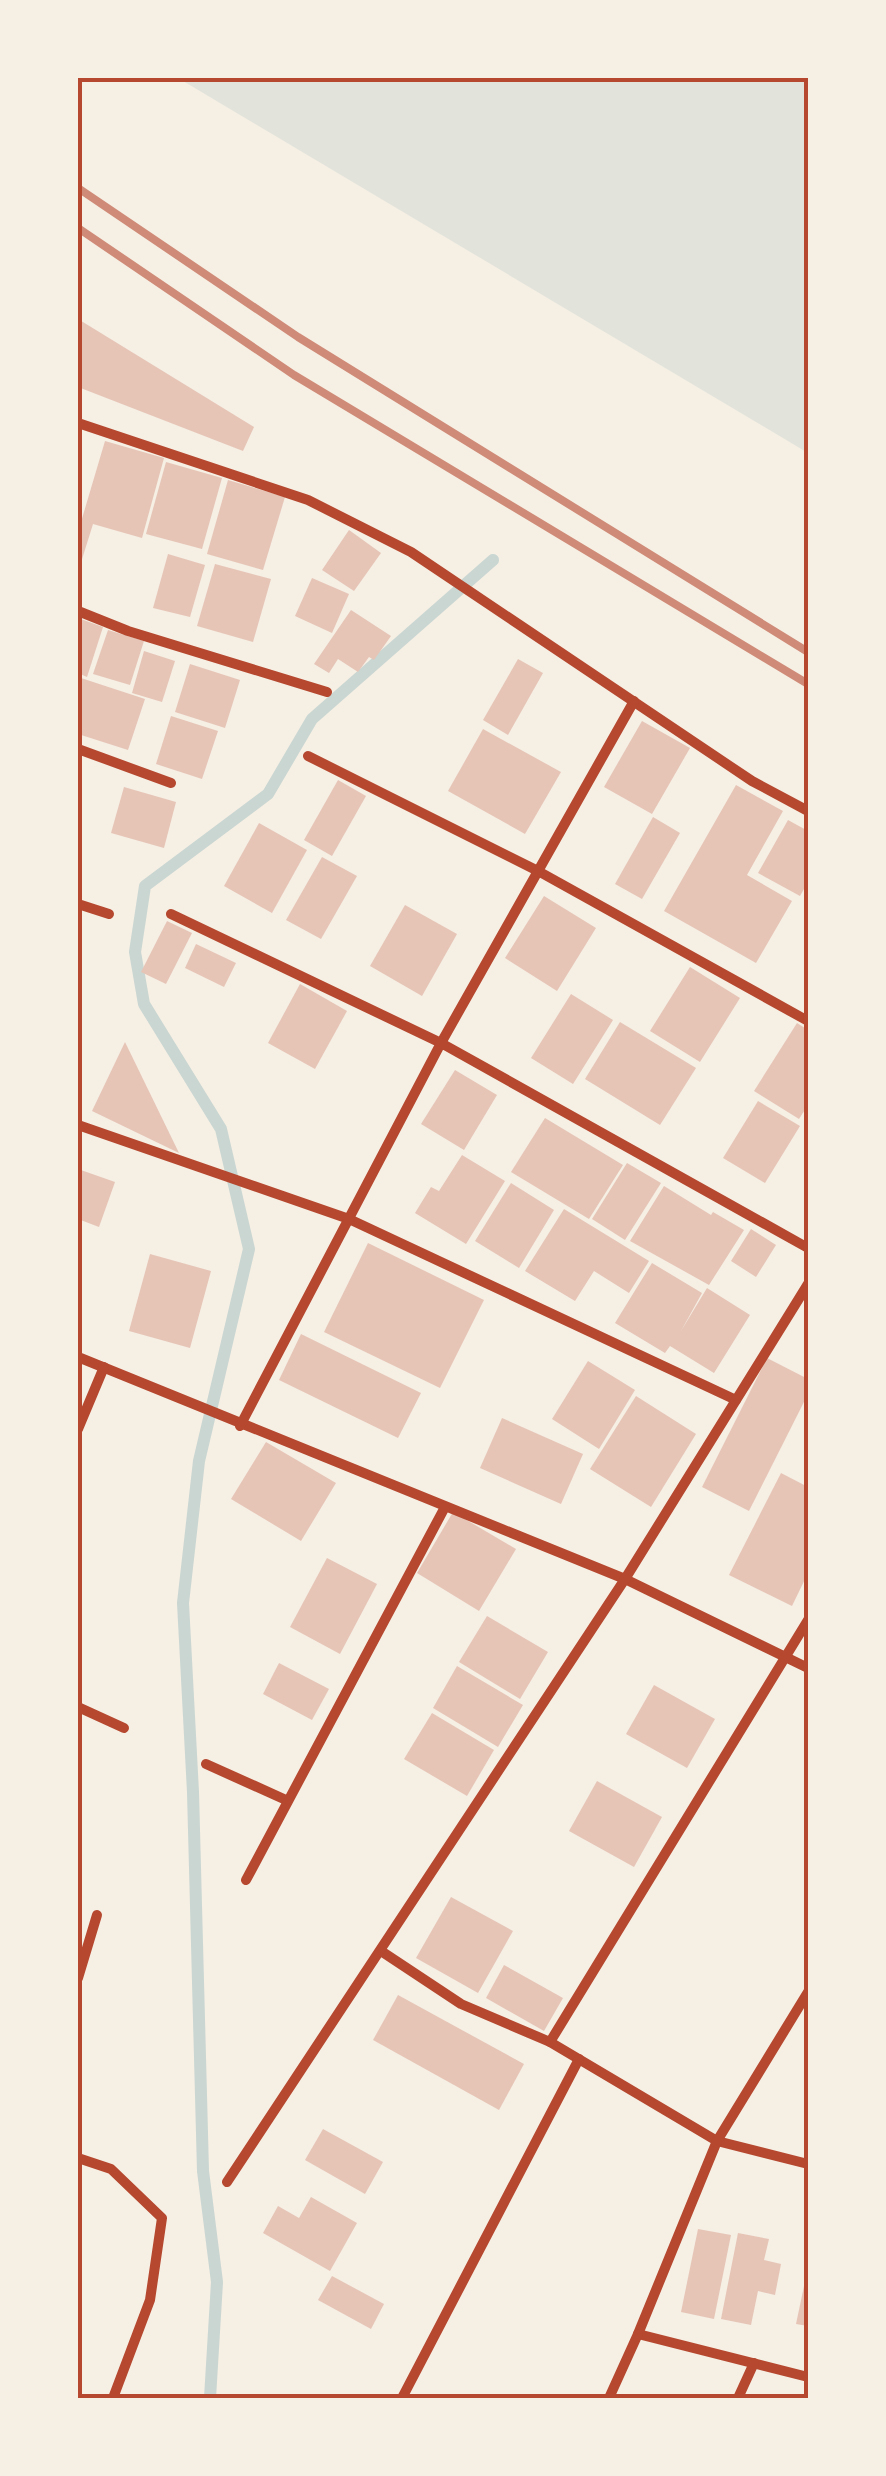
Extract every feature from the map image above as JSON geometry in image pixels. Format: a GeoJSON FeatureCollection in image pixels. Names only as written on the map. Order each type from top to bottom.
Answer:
{"type":"FeatureCollection","features":[{"type":"Feature","properties":{"kind":"street"},"geometry":{"type":"LineString","coordinates":[[78,423],[308,500],[410,552],[752,781],[808,812]]}},
{"type":"Feature","properties":{"kind":"street"},"geometry":{"type":"LineString","coordinates":[[78,612],[327,692]]}},
{"type":"Feature","properties":{"kind":"street"},"geometry":{"type":"LineString","coordinates":[[240,1426],[441,1044],[634,702]]}},
{"type":"Feature","properties":{"kind":"street"},"geometry":{"type":"LineString","coordinates":[[78,748],[172,782]]}},
{"type":"Feature","properties":{"kind":"street"},"geometry":{"type":"LineString","coordinates":[[308,756],[538,871],[808,1021]]}},
{"type":"Feature","properties":{"kind":"street"},"geometry":{"type":"LineString","coordinates":[[78,904],[109,914]]}},
{"type":"Feature","properties":{"kind":"street"},"geometry":{"type":"LineString","coordinates":[[171,914],[441,1044],[808,1248]]}},
{"type":"Feature","properties":{"kind":"street"},"geometry":{"type":"LineString","coordinates":[[78,1125],[349,1219],[736,1400]]}},
{"type":"Feature","properties":{"kind":"street"},"geometry":{"type":"LineString","coordinates":[[227,2182],[625,1579],[808,1284]]}},
{"type":"Feature","properties":{"kind":"street"},"geometry":{"type":"LineString","coordinates":[[78,1358],[625,1579],[808,1668]]}},
{"type":"Feature","properties":{"kind":"street"},"geometry":{"type":"LineString","coordinates":[[78,1428],[104,1367]]}},
{"type":"Feature","properties":{"kind":"street"},"geometry":{"type":"LineString","coordinates":[[246,1880],[445,1506]]}},
{"type":"Feature","properties":{"kind":"street"},"geometry":{"type":"LineString","coordinates":[[550,2042],[808,1620]]}},
{"type":"Feature","properties":{"kind":"street"},"geometry":{"type":"LineString","coordinates":[[78,1707],[124,1728]]}},
{"type":"Feature","properties":{"kind":"street"},"geometry":{"type":"LineString","coordinates":[[206,1764],[286,1800]]}},
{"type":"Feature","properties":{"kind":"street"},"geometry":{"type":"LineString","coordinates":[[78,1978],[97,1914]]}},
{"type":"Feature","properties":{"kind":"street"},"geometry":{"type":"LineString","coordinates":[[381,1952],[462,2004],[550,2042],[717,2140],[808,2164]]}},
{"type":"Feature","properties":{"kind":"street"},"geometry":{"type":"LineString","coordinates":[[609,2398],[717,2140],[808,1992]]}},
{"type":"Feature","properties":{"kind":"street"},"geometry":{"type":"LineString","coordinates":[[402,2398],[579,2059]]}},
{"type":"Feature","properties":{"kind":"street"},"geometry":{"type":"LineString","coordinates":[[78,2158],[110,2169],[162,2218],[150,2300],[113,2398]]}},
{"type":"Feature","properties":{"kind":"street"},"geometry":{"type":"LineString","coordinates":[[638,2334],[808,2377]]}},
{"type":"Feature","properties":{"kind":"street"},"geometry":{"type":"LineString","coordinates":[[738,2398],[754,2363]]}},
{"type":"Feature","properties":{"kind":"shaded area"},"geometry":{"type":"Polygon","coordinates":[[[178,78],[808,78],[808,453],[178,78]]]}},
{"type":"Feature","properties":{"kind":"building"},"geometry":{"type":"Polygon","coordinates":[[[78,319],[254,427],[243,451],[78,387],[78,319]]]}},
{"type":"Feature","properties":{"kind":"building"},"geometry":{"type":"Polygon","coordinates":[[[105,441],[164,458],[142,538],[93,524],[78,572],[78,521],[81,522],[105,441]]]}},
{"type":"Feature","properties":{"kind":"building"},"geometry":{"type":"Polygon","coordinates":[[[166,462],[222,478],[202,549],[146,534],[166,462]]]}},
{"type":"Feature","properties":{"kind":"building"},"geometry":{"type":"Polygon","coordinates":[[[228,480],[285,497],[263,570],[207,554],[228,480]]]}},
{"type":"Feature","properties":{"kind":"building"},"geometry":{"type":"Polygon","coordinates":[[[349,530],[381,553],[354,591],[322,570],[349,530]]]}},
{"type":"Feature","properties":{"kind":"building"},"geometry":{"type":"Polygon","coordinates":[[[168,554],[205,565],[190,617],[153,608],[168,554]]]}},
{"type":"Feature","properties":{"kind":"building"},"geometry":{"type":"Polygon","coordinates":[[[215,564],[271,579],[253,642],[197,626],[215,564]]]}},
{"type":"Feature","properties":{"kind":"building"},"geometry":{"type":"Polygon","coordinates":[[[312,578],[349,594],[332,633],[295,616],[312,578]]]}},
{"type":"Feature","properties":{"kind":"building"},"geometry":{"type":"Polygon","coordinates":[[[351,610],[391,636],[374,660],[369,657],[358,672],[338,659],[329,673],[314,664],[351,610]]]}},
{"type":"Feature","properties":{"kind":"building"},"geometry":{"type":"Polygon","coordinates":[[[78,618],[103,627],[87,677],[78,673],[78,618]]]}},
{"type":"Feature","properties":{"kind":"building"},"geometry":{"type":"Polygon","coordinates":[[[108,630],[144,641],[130,685],[93,674],[108,630]]]}},
{"type":"Feature","properties":{"kind":"building"},"geometry":{"type":"Polygon","coordinates":[[[144,651],[175,661],[162,702],[132,693],[144,651]]]}},
{"type":"Feature","properties":{"kind":"building"},"geometry":{"type":"Polygon","coordinates":[[[518,659],[543,673],[508,735],[483,720],[518,659]]]}},
{"type":"Feature","properties":{"kind":"building"},"geometry":{"type":"Polygon","coordinates":[[[190,664],[240,680],[225,728],[175,712],[190,664]]]}},
{"type":"Feature","properties":{"kind":"building"},"geometry":{"type":"Polygon","coordinates":[[[81,678],[145,699],[128,750],[78,734],[81,678]]]}},
{"type":"Feature","properties":{"kind":"building"},"geometry":{"type":"Polygon","coordinates":[[[171,716],[218,731],[202,779],[156,764],[171,716]]]}},
{"type":"Feature","properties":{"kind":"building"},"geometry":{"type":"Polygon","coordinates":[[[642,721],[690,748],[652,814],[604,787],[642,721]]]}},
{"type":"Feature","properties":{"kind":"building"},"geometry":{"type":"Polygon","coordinates":[[[483,729],[561,772],[525,834],[448,791],[483,729]]]}},
{"type":"Feature","properties":{"kind":"building"},"geometry":{"type":"Polygon","coordinates":[[[338,780],[366,796],[332,856],[304,840],[338,780]]]}},
{"type":"Feature","properties":{"kind":"building"},"geometry":{"type":"Polygon","coordinates":[[[736,785],[783,811],[747,875],[792,901],[756,963],[664,911],[736,785]]]}},
{"type":"Feature","properties":{"kind":"building"},"geometry":{"type":"Polygon","coordinates":[[[124,787],[176,802],[164,848],[111,833],[124,787]]]}},
{"type":"Feature","properties":{"kind":"building"},"geometry":{"type":"Polygon","coordinates":[[[653,817],[680,833],[642,899],[615,884],[653,817]]]}},
{"type":"Feature","properties":{"kind":"building"},"geometry":{"type":"Polygon","coordinates":[[[788,820],[808,831],[808,882],[800,896],[758,873],[788,820]]]}},
{"type":"Feature","properties":{"kind":"building"},"geometry":{"type":"Polygon","coordinates":[[[259,823],[307,850],[272,913],[224,886],[259,823]]]}},
{"type":"Feature","properties":{"kind":"building"},"geometry":{"type":"Polygon","coordinates":[[[322,857],[357,876],[321,939],[286,920],[322,857]]]}},
{"type":"Feature","properties":{"kind":"building"},"geometry":{"type":"Polygon","coordinates":[[[544,896],[596,928],[557,991],[505,958],[544,896]]]}},
{"type":"Feature","properties":{"kind":"building"},"geometry":{"type":"Polygon","coordinates":[[[405,905],[457,934],[422,996],[370,966],[405,905]]]}},
{"type":"Feature","properties":{"kind":"building"},"geometry":{"type":"Polygon","coordinates":[[[167,921],[192,933],[166,984],[141,972],[167,921]]]}},
{"type":"Feature","properties":{"kind":"building"},"geometry":{"type":"Polygon","coordinates":[[[196,944],[236,963],[224,987],[185,968],[196,944]]]}},
{"type":"Feature","properties":{"kind":"building"},"geometry":{"type":"Polygon","coordinates":[[[690,967],[740,998],[700,1062],[650,1031],[690,967]]]}},
{"type":"Feature","properties":{"kind":"building"},"geometry":{"type":"Polygon","coordinates":[[[300,984],[347,1011],[315,1069],[268,1043],[300,984]]]}},
{"type":"Feature","properties":{"kind":"building"},"geometry":{"type":"Polygon","coordinates":[[[571,994],[613,1020],[573,1084],[531,1058],[571,994]]]}},
{"type":"Feature","properties":{"kind":"building"},"geometry":{"type":"Polygon","coordinates":[[[620,1022],[696,1068],[660,1125],[585,1079],[620,1022]]]}},
{"type":"Feature","properties":{"kind":"building"},"geometry":{"type":"Polygon","coordinates":[[[797,1023],[808,1030],[808,1105],[799,1119],[754,1091],[797,1023]]]}},
{"type":"Feature","properties":{"kind":"building"},"geometry":{"type":"Polygon","coordinates":[[[125,1042],[179,1153],[92,1111],[125,1042]]]}},
{"type":"Feature","properties":{"kind":"building"},"geometry":{"type":"Polygon","coordinates":[[[455,1070],[497,1095],[464,1150],[421,1124],[455,1070]]]}},
{"type":"Feature","properties":{"kind":"building"},"geometry":{"type":"Polygon","coordinates":[[[758,1101],[800,1126],[765,1183],[723,1158],[758,1101]]]}},
{"type":"Feature","properties":{"kind":"building"},"geometry":{"type":"Polygon","coordinates":[[[545,1118],[623,1165],[589,1219],[511,1172],[545,1118]]]}},
{"type":"Feature","properties":{"kind":"building"},"geometry":{"type":"Polygon","coordinates":[[[462,1155],[505,1181],[466,1244],[415,1213],[431,1187],[439,1191],[462,1155]]]}},
{"type":"Feature","properties":{"kind":"building"},"geometry":{"type":"Polygon","coordinates":[[[627,1163],[661,1183],[625,1240],[592,1219],[627,1163]]]}},
{"type":"Feature","properties":{"kind":"building"},"geometry":{"type":"Polygon","coordinates":[[[78,1169],[115,1182],[99,1227],[78,1219],[78,1169]]]}},
{"type":"Feature","properties":{"kind":"building"},"geometry":{"type":"Polygon","coordinates":[[[511,1183],[554,1210],[519,1268],[475,1241],[511,1183]]]}},
{"type":"Feature","properties":{"kind":"building"},"geometry":{"type":"Polygon","coordinates":[[[664,1186],[744,1230],[709,1285],[630,1241],[664,1186]]]}},
{"type":"Feature","properties":{"kind":"building"},"geometry":{"type":"Polygon","coordinates":[[[564,1209],[649,1261],[629,1293],[594,1271],[575,1301],[525,1271],[564,1209]]]}},
{"type":"Feature","properties":{"kind":"building"},"geometry":{"type":"Polygon","coordinates":[[[751,1229],[776,1245],[756,1277],[731,1261],[751,1229]]]}},
{"type":"Feature","properties":{"kind":"building"},"geometry":{"type":"Polygon","coordinates":[[[368,1243],[484,1300],[440,1388],[324,1332],[368,1243]]]}},
{"type":"Feature","properties":{"kind":"building"},"geometry":{"type":"Polygon","coordinates":[[[150,1254],[211,1271],[190,1348],[129,1331],[150,1254]]]}},
{"type":"Feature","properties":{"kind":"building"},"geometry":{"type":"Polygon","coordinates":[[[652,1263],[702,1293],[681,1331],[707,1288],[750,1315],[714,1373],[670,1346],[665,1353],[615,1323],[652,1263]]]}},
{"type":"Feature","properties":{"kind":"building"},"geometry":{"type":"Polygon","coordinates":[[[301,1334],[421,1393],[398,1438],[279,1380],[301,1334]]]}},
{"type":"Feature","properties":{"kind":"building"},"geometry":{"type":"Polygon","coordinates":[[[767,1358],[808,1379],[808,1394],[749,1511],[702,1487],[767,1358]]]}},
{"type":"Feature","properties":{"kind":"building"},"geometry":{"type":"Polygon","coordinates":[[[588,1361],[635,1390],[599,1449],[552,1419],[588,1361]]]}},
{"type":"Feature","properties":{"kind":"building"},"geometry":{"type":"Polygon","coordinates":[[[636,1396],[696,1434],[651,1507],[590,1469],[636,1396]]]}},
{"type":"Feature","properties":{"kind":"building"},"geometry":{"type":"Polygon","coordinates":[[[502,1418],[583,1454],[561,1504],[480,1468],[502,1418]]]}},
{"type":"Feature","properties":{"kind":"building"},"geometry":{"type":"Polygon","coordinates":[[[266,1442],[336,1483],[301,1541],[231,1499],[266,1442]]]}},
{"type":"Feature","properties":{"kind":"building"},"geometry":{"type":"Polygon","coordinates":[[[781,1473],[808,1487],[808,1573],[792,1606],[729,1575],[781,1473]]]}},
{"type":"Feature","properties":{"kind":"building"},"geometry":{"type":"Polygon","coordinates":[[[453,1512],[516,1549],[479,1611],[417,1573],[453,1512]]]}},
{"type":"Feature","properties":{"kind":"building"},"geometry":{"type":"Polygon","coordinates":[[[327,1558],[377,1584],[340,1654],[290,1627],[327,1558]]]}},
{"type":"Feature","properties":{"kind":"building"},"geometry":{"type":"Polygon","coordinates":[[[487,1616],[548,1652],[520,1699],[459,1662],[487,1616]]]}},
{"type":"Feature","properties":{"kind":"building"},"geometry":{"type":"Polygon","coordinates":[[[279,1663],[329,1689],[312,1720],[263,1694],[279,1663]]]}},
{"type":"Feature","properties":{"kind":"building"},"geometry":{"type":"Polygon","coordinates":[[[457,1666],[523,1705],[498,1747],[433,1708],[457,1666]]]}},
{"type":"Feature","properties":{"kind":"building"},"geometry":{"type":"Polygon","coordinates":[[[654,1685],[715,1719],[687,1768],[626,1734],[654,1685]]]}},
{"type":"Feature","properties":{"kind":"building"},"geometry":{"type":"Polygon","coordinates":[[[432,1713],[494,1750],[467,1796],[404,1759],[432,1713]]]}},
{"type":"Feature","properties":{"kind":"building"},"geometry":{"type":"Polygon","coordinates":[[[597,1781],[662,1817],[634,1867],[569,1831],[597,1781]]]}},
{"type":"Feature","properties":{"kind":"building"},"geometry":{"type":"Polygon","coordinates":[[[451,1897],[513,1931],[478,1993],[416,1958],[451,1897]]]}},
{"type":"Feature","properties":{"kind":"building"},"geometry":{"type":"Polygon","coordinates":[[[504,1965],[563,1998],[544,2031],[486,1998],[504,1965]]]}},
{"type":"Feature","properties":{"kind":"building"},"geometry":{"type":"Polygon","coordinates":[[[398,1995],[524,2064],[499,2110],[373,2040],[398,1995]]]}},
{"type":"Feature","properties":{"kind":"building"},"geometry":{"type":"Polygon","coordinates":[[[323,2129],[383,2162],[365,2194],[305,2160],[323,2129]]]}},
{"type":"Feature","properties":{"kind":"building"},"geometry":{"type":"Polygon","coordinates":[[[311,2197],[357,2223],[330,2271],[263,2233],[278,2206],[299,2218],[311,2197]]]}},
{"type":"Feature","properties":{"kind":"building"},"geometry":{"type":"Polygon","coordinates":[[[698,2229],[731,2235],[714,2319],[681,2312],[698,2229]]]}},
{"type":"Feature","properties":{"kind":"building"},"geometry":{"type":"Polygon","coordinates":[[[738,2233],[769,2239],[764,2260],[781,2264],[775,2295],[758,2291],[751,2325],[721,2319],[738,2233]]]}},
{"type":"Feature","properties":{"kind":"building"},"geometry":{"type":"Polygon","coordinates":[[[808,2272],[808,2326],[796,2324],[808,2272]]]}},
{"type":"Feature","properties":{"kind":"building"},"geometry":{"type":"Polygon","coordinates":[[[332,2276],[384,2304],[371,2329],[318,2300],[332,2276]]]}},
{"type":"Feature","properties":{"kind":"waterway"},"geometry":{"type":"LineString","coordinates":[[210,2398],[217,2282],[203,2171],[193,1792],[183,1603],[199,1461],[249,1249],[221,1129],[144,1004],[135,952],[145,886],[268,794],[312,719],[493,560]]}},
{"type":"Feature","properties":{"kind":"railway"},"geometry":{"type":"LineString","coordinates":[[78,188],[298,337],[808,652]]}},
{"type":"Feature","properties":{"kind":"railway"},"geometry":{"type":"LineString","coordinates":[[78,228],[294,375],[808,684]]}}]}
